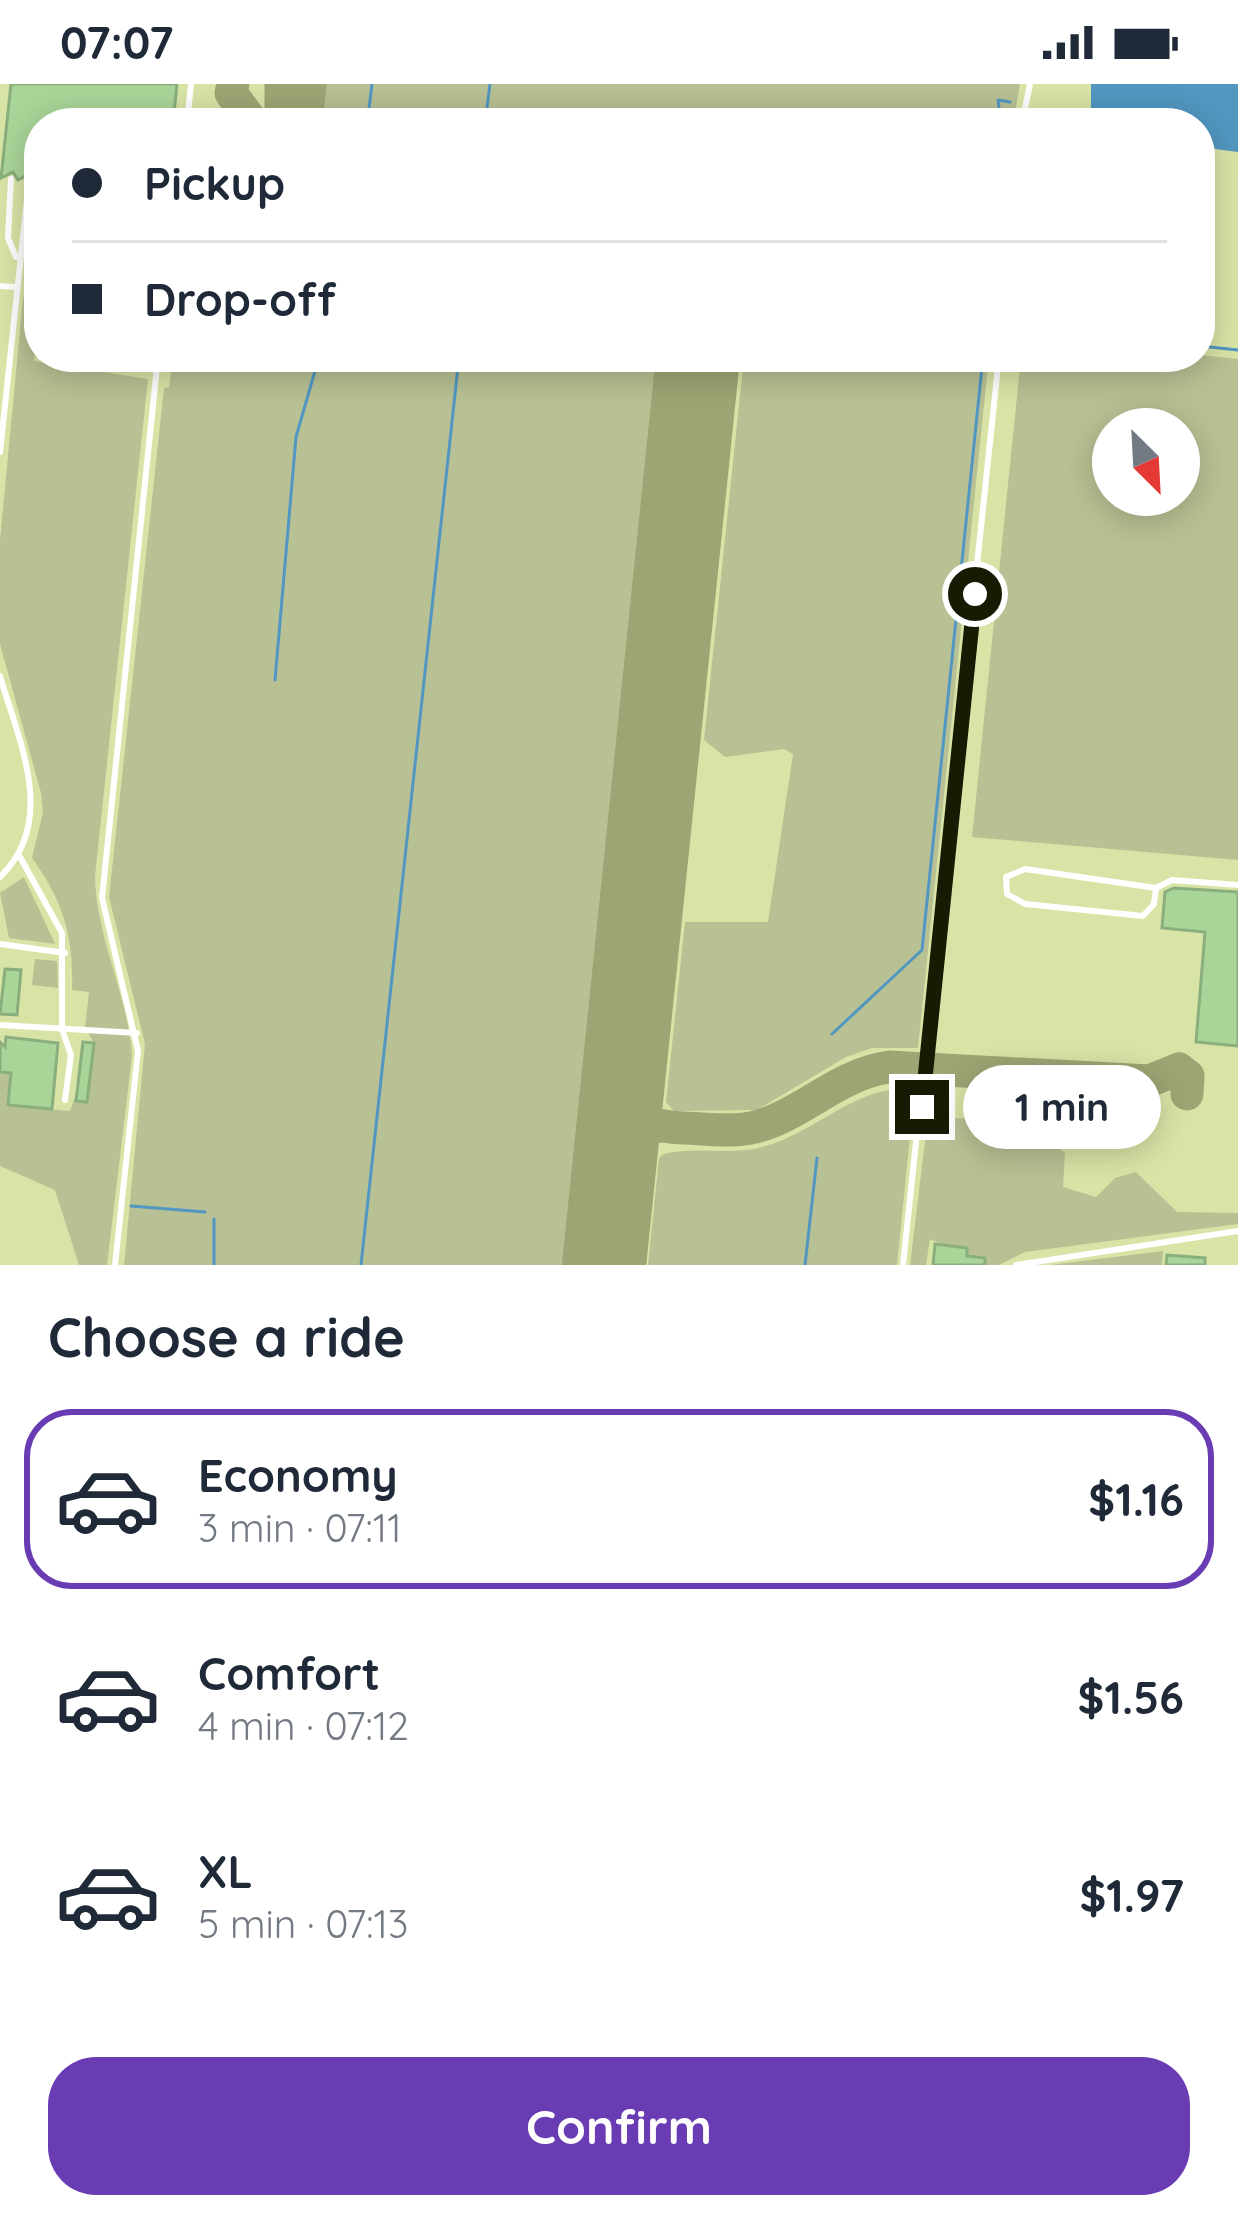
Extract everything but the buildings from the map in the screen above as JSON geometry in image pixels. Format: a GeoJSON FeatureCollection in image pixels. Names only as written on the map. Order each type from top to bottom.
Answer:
{"type":"FeatureCollection","features":[{"type":"Feature","properties":{"kind":"lane"},"geometry":{"type":"LineString","coordinates":[[11,179],[8,238],[18,260]]}},
{"type":"Feature","properties":{"kind":"lane"},"geometry":{"type":"LineString","coordinates":[[0,452],[24,217]]}},
{"type":"Feature","properties":{"kind":"lane"},"geometry":{"type":"LineString","coordinates":[[0,286],[15,287]]}},
{"type":"Feature","properties":{"kind":"lane"},"geometry":{"type":"LineString","coordinates":[[115,1265],[137,1033],[102,898],[156,372]]}},
{"type":"Feature","properties":{"kind":"lane"},"geometry":{"type":"LineString","coordinates":[[903,1265],[997,372]]}},
{"type":"Feature","properties":{"kind":"lane"},"geometry":{"type":"LineString","coordinates":[[0,676],[32,803],[20,857],[0,878]]}},
{"type":"Feature","properties":{"kind":"lane"},"geometry":{"type":"LineString","coordinates":[[20,857],[50,905],[64,953],[62,1030],[71,1055],[65,1100]]}},
{"type":"Feature","properties":{"kind":"lane"},"geometry":{"type":"LineString","coordinates":[[1156,888],[1150,912],[1143,916],[1013,901],[1006,877],[1012,870],[1025,869],[1156,888],[1172,880],[1238,885]]}},
{"type":"Feature","properties":{"kind":"lane"},"geometry":{"type":"LineString","coordinates":[[0,944],[64,953]]}},
{"type":"Feature","properties":{"kind":"lane"},"geometry":{"type":"LineString","coordinates":[[0,1025],[137,1033]]}},
{"type":"Feature","properties":{"kind":"lane"},"geometry":{"type":"LineString","coordinates":[[1016,1265],[1238,1231]]}},
{"type":"Feature","properties":{"kind":"green space"},"geometry":{"type":"Polygon","coordinates":[[[322,84],[1020,84],[1016,108],[319,108],[322,84]]]}},
{"type":"Feature","properties":{"kind":"green space"},"geometry":{"type":"Polygon","coordinates":[[[23,298],[24,372],[104,372],[148,379],[95,876],[132,1056],[107,1265],[79,1265],[55,1190],[0,1166],[0,1073],[10,1074],[7,1106],[70,1111],[94,1044],[85,1027],[89,992],[72,990],[64,920],[32,858],[43,812],[41,793],[0,644],[0,540],[23,298]]]}},
{"type":"Feature","properties":{"kind":"green space"},"geometry":{"type":"Polygon","coordinates":[[[1215,357],[1238,359],[1238,860],[972,837],[1019,372],[1215,372],[1215,357]]]}},
{"type":"Feature","properties":{"kind":"green space"},"geometry":{"type":"Polygon","coordinates":[[[171,372],[655,372],[563,1265],[124,1265],[145,1044],[109,897],[164,388],[169,387],[171,372]]]}},
{"type":"Feature","properties":{"kind":"green space"},"geometry":{"type":"Polygon","coordinates":[[[742,372],[987,372],[918,1048],[872,1048],[846,1057],[757,1110],[674,1111],[666,1102],[685,922],[768,922],[793,754],[784,749],[725,757],[704,740],[742,372]]]}},
{"type":"Feature","properties":{"kind":"green space"},"geometry":{"type":"Polygon","coordinates":[[[24,877],[55,944],[9,938],[0,893],[24,877]]]}},
{"type":"Feature","properties":{"kind":"green space"},"geometry":{"type":"Polygon","coordinates":[[[35,959],[57,961],[58,988],[32,985],[35,959]]]}},
{"type":"Feature","properties":{"kind":"green space"},"geometry":{"type":"Polygon","coordinates":[[[915,1088],[897,1265],[648,1265],[659,1158],[664,1154],[758,1148],[872,1094],[915,1088]]]}},
{"type":"Feature","properties":{"kind":"green space"},"geometry":{"type":"Polygon","coordinates":[[[934,1117],[1003,1125],[1050,1143],[1065,1153],[1063,1187],[1096,1197],[1115,1178],[1136,1172],[1177,1212],[1238,1213],[1238,1224],[1025,1252],[999,1265],[971,1265],[967,1256],[930,1239],[926,1265],[910,1265],[927,1125],[934,1117]]]}},
{"type":"Feature","properties":{"kind":"green space"},"geometry":{"type":"Polygon","coordinates":[[[1163,1251],[1162,1265],[1050,1265],[1163,1251]]]}},
{"type":"Feature","properties":{"kind":"water"},"geometry":{"type":"Polygon","coordinates":[[[1091,84],[1238,84],[1238,152],[1215,149],[1215,108],[1091,108],[1091,84]]]}},
{"type":"Feature","properties":{"kind":"waterway"},"geometry":{"type":"LineString","coordinates":[[369,108],[372,84]]}},
{"type":"Feature","properties":{"kind":"waterway"},"geometry":{"type":"LineString","coordinates":[[487,108],[490,84]]}},
{"type":"Feature","properties":{"kind":"waterway"},"geometry":{"type":"LineString","coordinates":[[999,108],[998,100],[1010,102]]}},
{"type":"Feature","properties":{"kind":"waterway"},"geometry":{"type":"LineString","coordinates":[[1215,348],[1238,350]]}},
{"type":"Feature","properties":{"kind":"waterway"},"geometry":{"type":"LineString","coordinates":[[275,680],[296,437],[315,372]]}},
{"type":"Feature","properties":{"kind":"waterway"},"geometry":{"type":"LineString","coordinates":[[361,1265],[457,372]]}},
{"type":"Feature","properties":{"kind":"waterway"},"geometry":{"type":"LineString","coordinates":[[832,1034],[922,950],[981,372]]}},
{"type":"Feature","properties":{"kind":"waterway"},"geometry":{"type":"LineString","coordinates":[[805,1265],[817,1158]]}},
{"type":"Feature","properties":{"kind":"waterway"},"geometry":{"type":"LineString","coordinates":[[131,1206],[205,1212]]}},
{"type":"Feature","properties":{"kind":"waterway"},"geometry":{"type":"LineString","coordinates":[[214,1219],[214,1265]]}},
{"type":"Feature","properties":{"kind":"taxiway"},"geometry":{"type":"LineString","coordinates":[[233,84],[231,93],[242,108]]}},
{"type":"Feature","properties":{"kind":"taxiway"},"geometry":{"type":"LineString","coordinates":[[281,84],[281,108]]}},
{"type":"Feature","properties":{"kind":"taxiway"},"geometry":{"type":"LineString","coordinates":[[308,108],[310,84]]}},
{"type":"Feature","properties":{"kind":"taxiway"},"geometry":{"type":"LineString","coordinates":[[623,1085],[638,1114],[653,1123],[726,1130],[769,1123],[853,1078],[889,1067],[1149,1081],[1179,1069],[1188,1076],[1187,1094]]}},
{"type":"Feature","properties":{"kind":"taxiway"},"geometry":{"type":"LineString","coordinates":[[615,1161],[638,1130],[656,1127]]}},
{"type":"Feature","properties":{"kind":"runway"},"geometry":{"type":"LineString","coordinates":[[604,1265],[696,372]]}},
{"type":"Feature","properties":{"kind":"route"},"geometry":{"type":"LineString","coordinates":[[922,1107],[975,594]]}}]}
